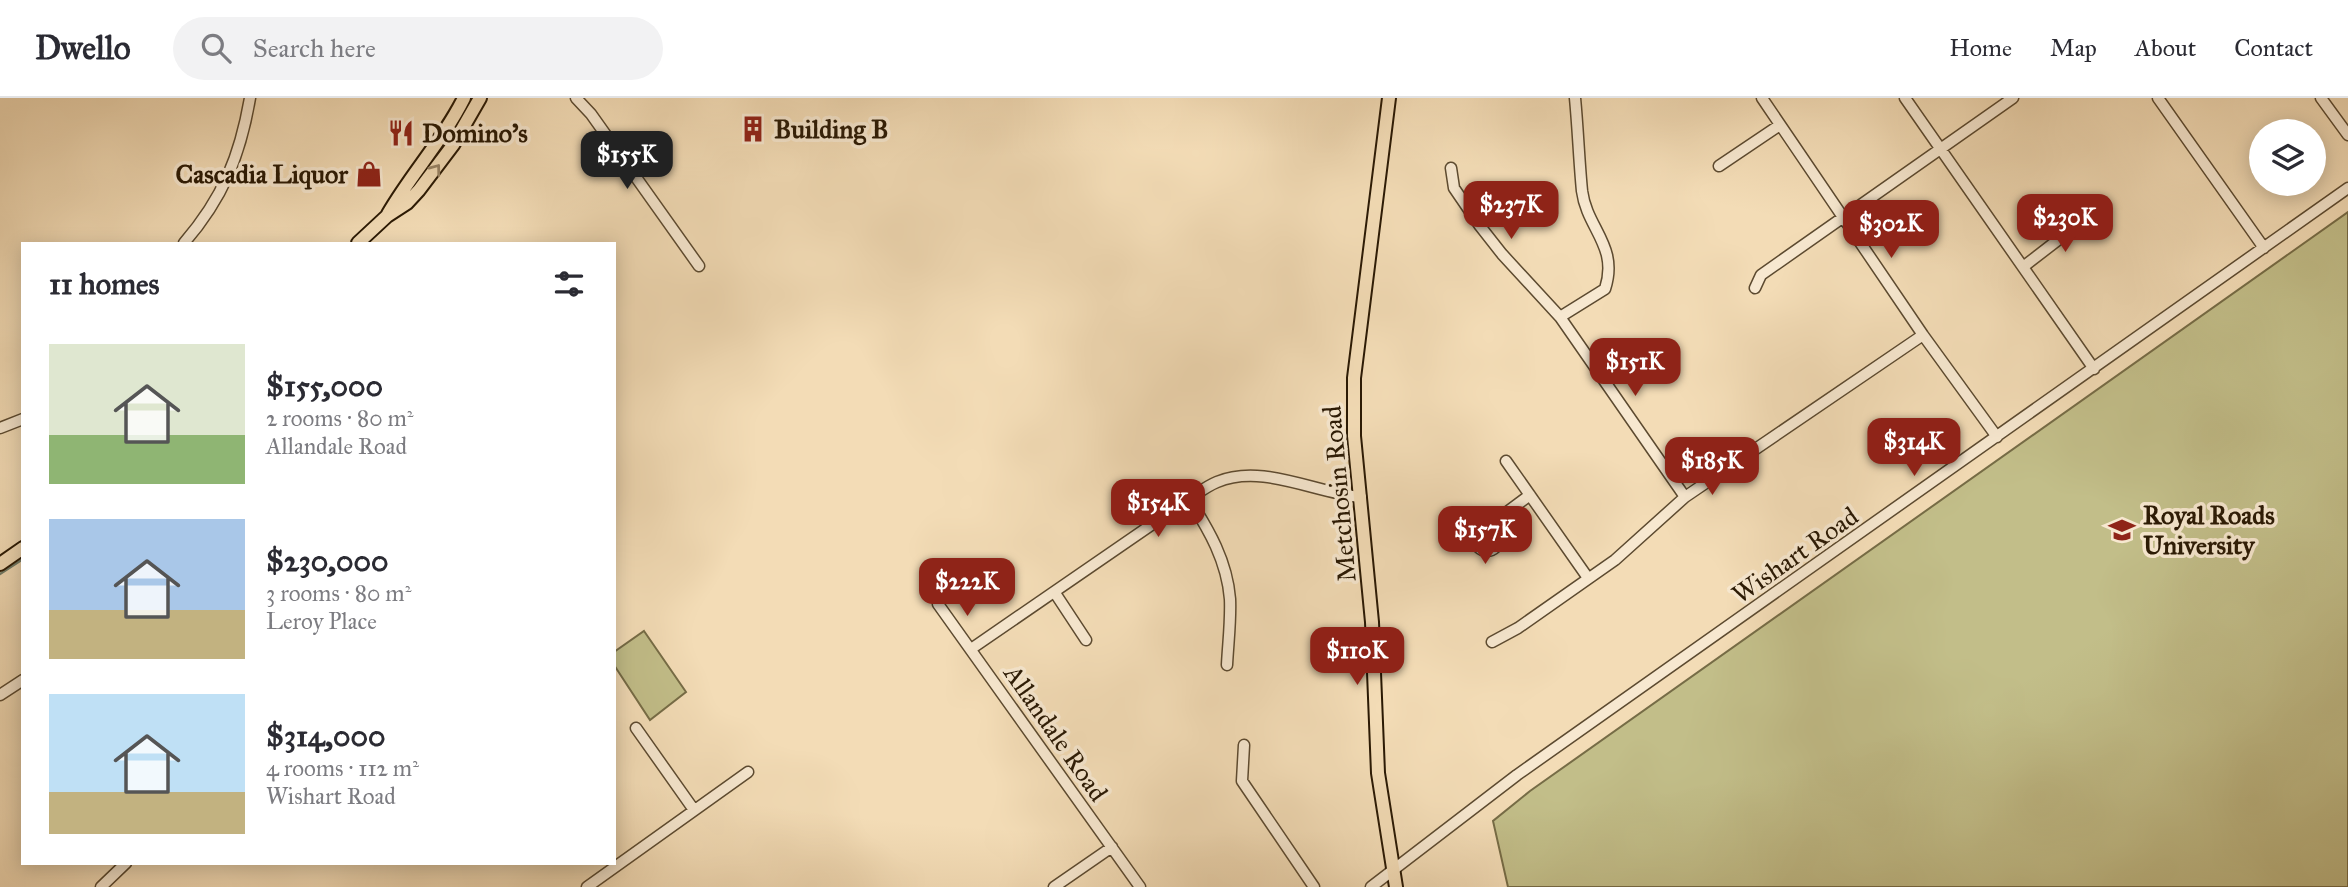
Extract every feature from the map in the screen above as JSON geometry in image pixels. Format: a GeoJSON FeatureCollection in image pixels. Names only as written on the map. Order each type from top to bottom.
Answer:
{"type":"FeatureCollection","features":[{"type":"Feature","properties":{"kind":"main road"},"geometry":{"type":"LineString","coordinates":[[387,216],[398,195],[446,130],[464,98]]}},
{"type":"Feature","properties":{"kind":"main road"},"geometry":{"type":"LineString","coordinates":[[359,242],[387,216],[407,203],[436,170],[480,98]]}},
{"type":"Feature","properties":{"kind":"main road","name":"Metchosin Road"},"geometry":{"type":"LineString","coordinates":[[1389,98],[1354,378],[1354,436],[1372,622],[1378,773],[1396,887]]}},
{"type":"Feature","properties":{"kind":"main road"},"geometry":{"type":"LineString","coordinates":[[0,564],[21,549]]}},
{"type":"Feature","properties":{"kind":"street"},"geometry":{"type":"LineString","coordinates":[[185,242],[205,219],[228,176],[243,139],[250,98]]}},
{"type":"Feature","properties":{"kind":"street"},"geometry":{"type":"LineString","coordinates":[[576,98],[591,114],[699,266]]}},
{"type":"Feature","properties":{"kind":"street"},"geometry":{"type":"LineString","coordinates":[[1560,317],[1605,289],[1610,274],[1607,253],[1583,194],[1575,98]]}},
{"type":"Feature","properties":{"kind":"street"},"geometry":{"type":"LineString","coordinates":[[1762,98],[1923,335],[1997,438]]}},
{"type":"Feature","properties":{"kind":"street"},"geometry":{"type":"LineString","coordinates":[[1905,98],[2094,369]]}},
{"type":"Feature","properties":{"kind":"street"},"geometry":{"type":"LineString","coordinates":[[1755,288],[1761,275],[2013,98]]}},
{"type":"Feature","properties":{"kind":"street"},"geometry":{"type":"LineString","coordinates":[[2158,98],[2264,248]]}},
{"type":"Feature","properties":{"kind":"street"},"geometry":{"type":"LineString","coordinates":[[2321,98],[2348,135]]}},
{"type":"Feature","properties":{"kind":"street"},"geometry":{"type":"LineString","coordinates":[[1719,166],[1780,125]]}},
{"type":"Feature","properties":{"kind":"street"},"geometry":{"type":"LineString","coordinates":[[1451,168],[1454,188],[1480,226],[1560,317],[1685,497]]}},
{"type":"Feature","properties":{"kind":"street","name":"Wishart Road"},"geometry":{"type":"LineString","coordinates":[[1371,887],[1517,775],[2348,188]]}},
{"type":"Feature","properties":{"kind":"street"},"geometry":{"type":"LineString","coordinates":[[2023,267],[2089,216]]}},
{"type":"Feature","properties":{"kind":"street"},"geometry":{"type":"LineString","coordinates":[[1492,642],[1518,628],[1615,560],[1685,497],[1923,335]]}},
{"type":"Feature","properties":{"kind":"street"},"geometry":{"type":"LineString","coordinates":[[0,428],[21,420]]}},
{"type":"Feature","properties":{"kind":"street"},"geometry":{"type":"LineString","coordinates":[[1506,461],[1588,578]]}},
{"type":"Feature","properties":{"kind":"street"},"geometry":{"type":"LineString","coordinates":[[971,649],[1189,499],[1218,482],[1243,477],[1273,478],[1337,495],[1361,497]]}},
{"type":"Feature","properties":{"kind":"street"},"geometry":{"type":"LineString","coordinates":[[1493,528],[1499,518],[1530,495]]}},
{"type":"Feature","properties":{"kind":"street"},"geometry":{"type":"LineString","coordinates":[[1189,499],[1214,538],[1225,571],[1230,600],[1227,665]]}},
{"type":"Feature","properties":{"kind":"street"},"geometry":{"type":"LineString","coordinates":[[1055,593],[1086,640]]}},
{"type":"Feature","properties":{"kind":"street","name":"Allandale Road"},"geometry":{"type":"LineString","coordinates":[[938,604],[1140,887]]}},
{"type":"Feature","properties":{"kind":"street"},"geometry":{"type":"LineString","coordinates":[[0,695],[21,681]]}},
{"type":"Feature","properties":{"kind":"street"},"geometry":{"type":"LineString","coordinates":[[636,728],[694,810]]}},
{"type":"Feature","properties":{"kind":"street"},"geometry":{"type":"LineString","coordinates":[[1244,745],[1242,781],[1314,887]]}},
{"type":"Feature","properties":{"kind":"street"},"geometry":{"type":"LineString","coordinates":[[587,887],[748,772]]}},
{"type":"Feature","properties":{"kind":"street"},"geometry":{"type":"LineString","coordinates":[[1054,887],[1112,847]]}},
{"type":"Feature","properties":{"kind":"street"},"geometry":{"type":"LineString","coordinates":[[101,887],[124,865]]}},
{"type":"Feature","properties":{"kind":"shaded area","name":"Royal Roads University"},"geometry":{"type":"Polygon","coordinates":[[[2348,212],[2348,887],[1508,887],[1493,821],[1530,791],[2348,212]]]}},
{"type":"Feature","properties":{"kind":"shaded area"},"geometry":{"type":"Polygon","coordinates":[[[644,631],[686,692],[650,720],[616,668],[616,651],[644,631]]]}},
{"type":"Feature","properties":{"kind":"waterway"},"geometry":{"type":"LineString","coordinates":[[0,574],[21,560]]}},
{"type":"Feature","properties":{"kind":"place","name":"Building B"},"geometry":{"type":"Point","coordinates":[753,129]}},
{"type":"Feature","properties":{"kind":"place","name":"Domino's"},"geometry":{"type":"Point","coordinates":[401,133]}},
{"type":"Feature","properties":{"kind":"place","name":"Cascadia Liquor"},"geometry":{"type":"Point","coordinates":[369,174]}},
{"type":"Feature","properties":{"kind":"place","name":"Royal Roads University"},"geometry":{"type":"Point","coordinates":[2122,530]}}]}
